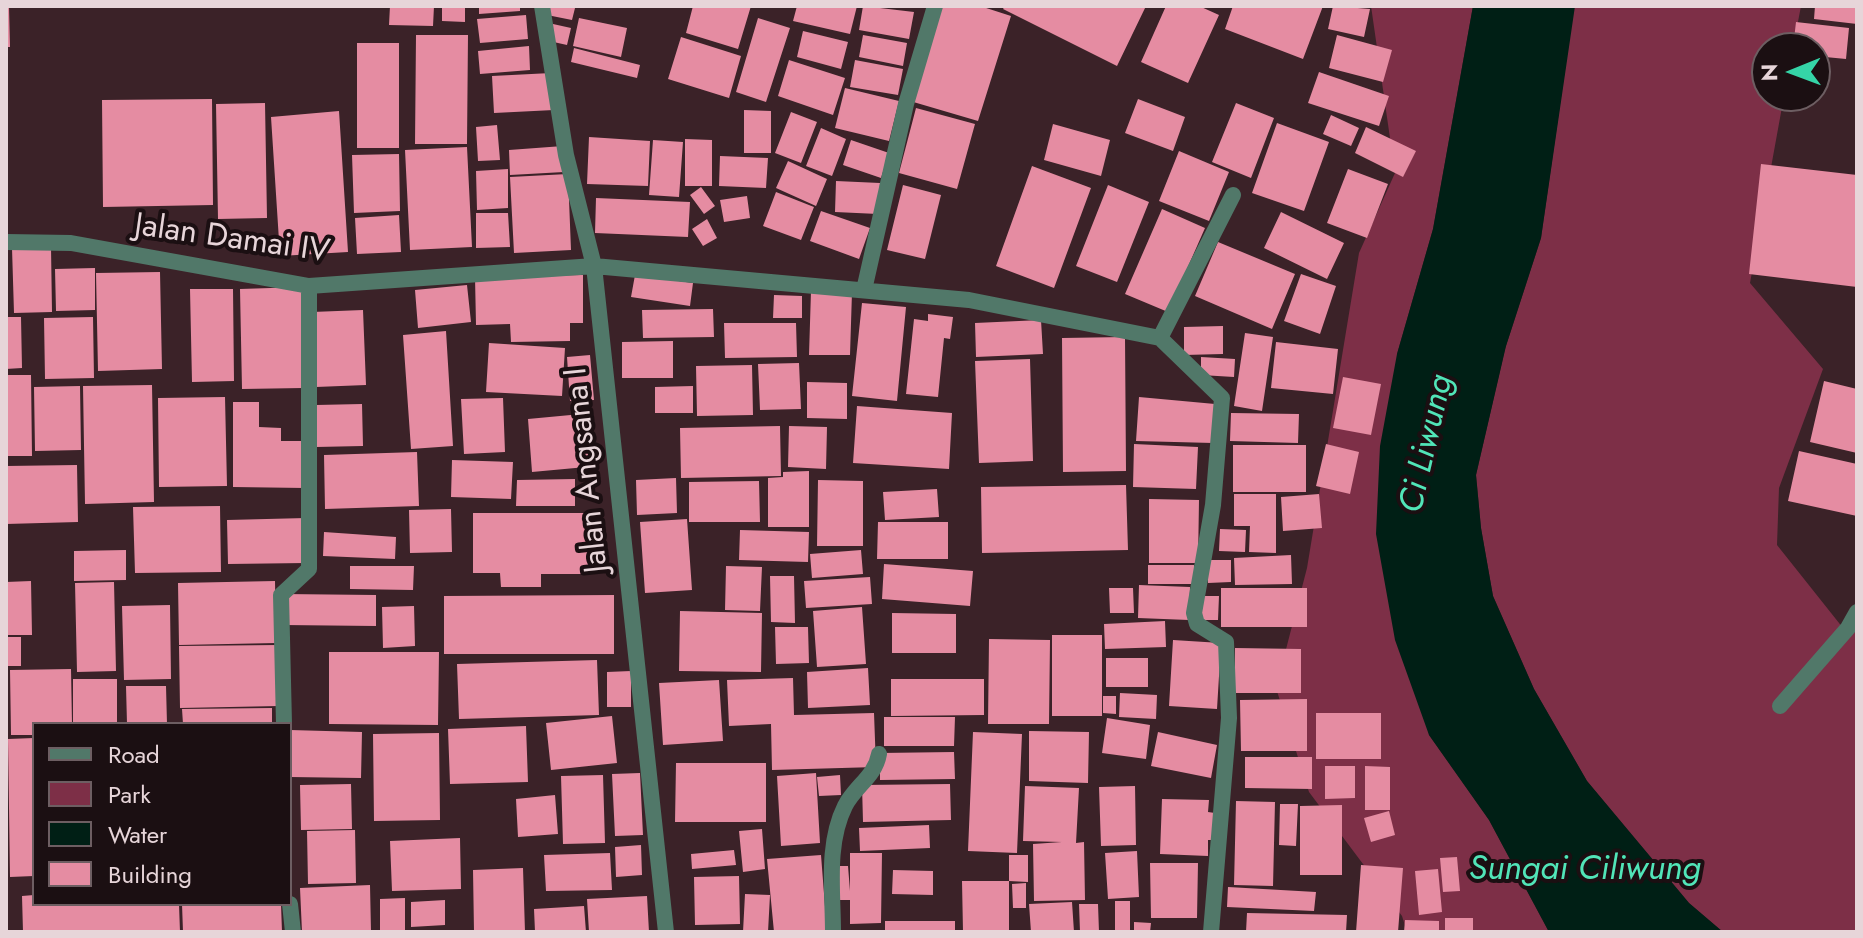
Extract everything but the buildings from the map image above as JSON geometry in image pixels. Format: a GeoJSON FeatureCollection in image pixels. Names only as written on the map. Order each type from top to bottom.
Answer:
{"type":"FeatureCollection","features":[{"type":"Feature","properties":{"kind":"street","name":"Jalan Angsana I"},"geometry":{"type":"LineString","coordinates":[[542,6],[566,155],[594,266],[666,932]]}},
{"type":"Feature","properties":{"kind":"street"},"geometry":{"type":"LineString","coordinates":[[864,290],[906,104],[935,6]]}},
{"type":"Feature","properties":{"kind":"street"},"geometry":{"type":"LineString","coordinates":[[1211,932],[1229,718],[1229,654],[1226,642],[1200,628],[1194,613],[1213,505],[1222,398],[1160,338],[1233,195]]}},
{"type":"Feature","properties":{"kind":"street","name":"Jalan Damai IV"},"geometry":{"type":"LineString","coordinates":[[6,242],[71,243],[309,286],[594,266],[969,300],[1160,338]]}},
{"type":"Feature","properties":{"kind":"street"},"geometry":{"type":"LineString","coordinates":[[284,722],[281,595],[309,569],[309,286]]}},
{"type":"Feature","properties":{"kind":"street"},"geometry":{"type":"LineString","coordinates":[[1780,706],[1832,647],[1857,612]]}},
{"type":"Feature","properties":{"kind":"street"},"geometry":{"type":"LineString","coordinates":[[833,932],[833,840],[846,803],[877,768],[879,754]]}},
{"type":"Feature","properties":{"kind":"street"},"geometry":{"type":"LineString","coordinates":[[290,906],[293,932]]}},
{"type":"Feature","properties":{"kind":"green space"},"geometry":{"type":"Polygon","coordinates":[[[1371,6],[1473,6],[1433,229],[1397,354],[1429,735],[1489,820],[1549,932],[1407,932],[1402,916],[1309,792],[1276,688],[1307,568],[1359,253],[1395,173],[1371,6]]]}},
{"type":"Feature","properties":{"kind":"green space"},"geometry":{"type":"Polygon","coordinates":[[[1574,6],[1801,6],[1796,32],[1751,32],[1751,112],[1781,112],[1750,283],[1823,369],[1779,488],[1777,545],[1843,628],[1857,633],[1857,932],[1723,932],[1689,903],[1587,781],[1534,689],[1493,596],[1481,528],[1476,475],[1505,349],[1541,238],[1574,6]]]}},
{"type":"Feature","properties":{"kind":"water","name":"Sungai Ciliwung"},"geometry":{"type":"Polygon","coordinates":[[[1473,6],[1575,6],[1541,238],[1506,346],[1476,475],[1481,528],[1493,596],[1534,689],[1587,781],[1689,903],[1723,932],[1549,932],[1489,820],[1429,735],[1395,640],[1376,534],[1380,446],[1397,354],[1433,229],[1473,6]]]}},
{"type":"Feature","properties":{"kind":"water label","name":"Ci Liwung"},"geometry":{"type":"Point","coordinates":[1428,444]}}]}
